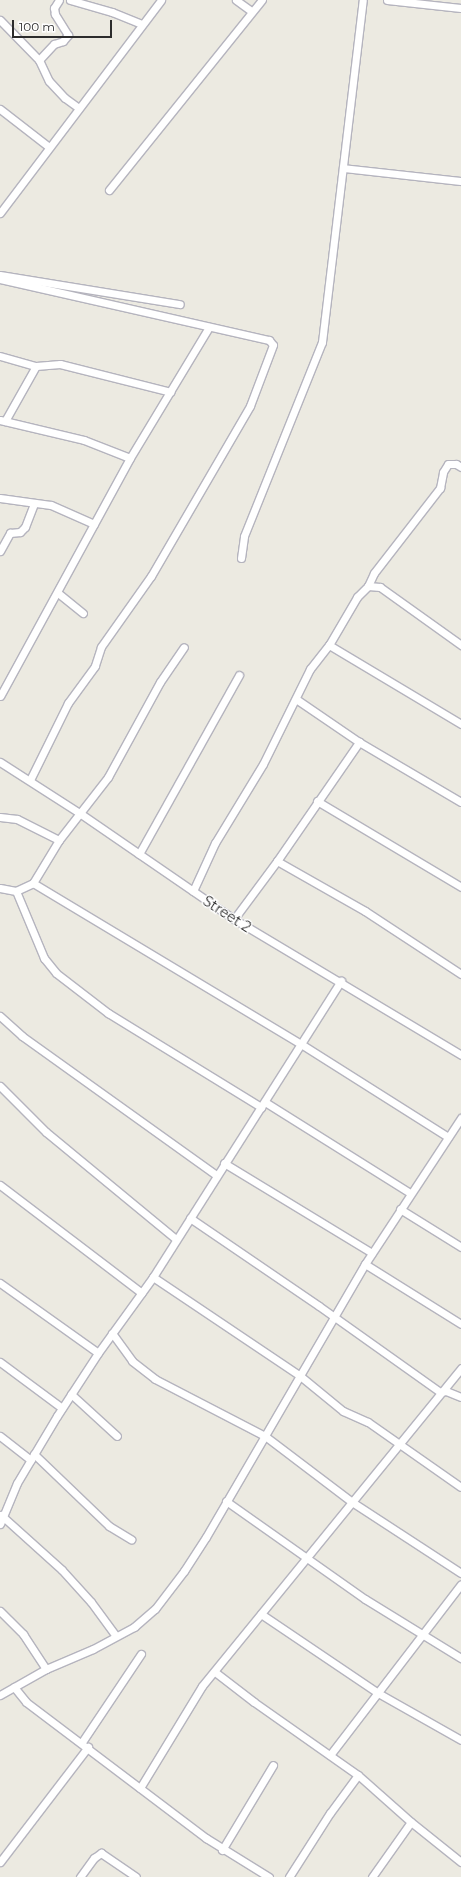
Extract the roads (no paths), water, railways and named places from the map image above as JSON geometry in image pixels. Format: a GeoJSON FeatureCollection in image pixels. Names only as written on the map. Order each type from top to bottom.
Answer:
{"type":"FeatureCollection","features":[{"type":"Feature","properties":{"kind":"street"},"geometry":{"type":"LineString","coordinates":[[39,60],[54,44],[63,41],[68,35],[55,14],[54,8],[59,0]]}},
{"type":"Feature","properties":{"kind":"street"},"geometry":{"type":"LineString","coordinates":[[70,0],[112,12],[142,24]]}},
{"type":"Feature","properties":{"kind":"street"},"geometry":{"type":"LineString","coordinates":[[0,213],[161,0]]}},
{"type":"Feature","properties":{"kind":"street"},"geometry":{"type":"LineString","coordinates":[[236,0],[251,11]]}},
{"type":"Feature","properties":{"kind":"street"},"geometry":{"type":"LineString","coordinates":[[109,190],[251,11],[262,0]]}},
{"type":"Feature","properties":{"kind":"street"},"geometry":{"type":"LineString","coordinates":[[241,558],[244,536],[322,342],[364,0]]}},
{"type":"Feature","properties":{"kind":"street"},"geometry":{"type":"LineString","coordinates":[[387,0],[461,8]]}},
{"type":"Feature","properties":{"kind":"street"},"geometry":{"type":"LineString","coordinates":[[0,20],[39,60],[49,81],[65,98],[79,108]]}},
{"type":"Feature","properties":{"kind":"street"},"geometry":{"type":"LineString","coordinates":[[0,109],[49,147]]}},
{"type":"Feature","properties":{"kind":"street"},"geometry":{"type":"LineString","coordinates":[[343,168],[461,181]]}},
{"type":"Feature","properties":{"kind":"street"},"geometry":{"type":"LineString","coordinates":[[0,275],[180,304]]}},
{"type":"Feature","properties":{"kind":"street"},"geometry":{"type":"LineString","coordinates":[[0,279],[269,340],[273,348],[250,406],[152,576],[101,647],[95,666],[68,703],[30,780]]}},
{"type":"Feature","properties":{"kind":"street"},"geometry":{"type":"LineString","coordinates":[[0,696],[58,593],[130,458],[209,327]]}},
{"type":"Feature","properties":{"kind":"street"},"geometry":{"type":"LineString","coordinates":[[0,356],[36,366],[60,364],[171,392]]}},
{"type":"Feature","properties":{"kind":"street"},"geometry":{"type":"LineString","coordinates":[[36,366],[3,420],[84,440],[130,458]]}},
{"type":"Feature","properties":{"kind":"street"},"geometry":{"type":"LineString","coordinates":[[193,891],[215,843],[264,764],[310,669],[329,645],[349,609],[368,586],[374,573],[440,488],[443,472],[448,464],[461,467]]}},
{"type":"Feature","properties":{"kind":"street"},"geometry":{"type":"LineString","coordinates":[[0,498],[34,504],[51,505],[94,524]]}},
{"type":"Feature","properties":{"kind":"street"},"geometry":{"type":"LineString","coordinates":[[0,551],[10,533],[20,532],[25,527],[34,504]]}},
{"type":"Feature","properties":{"kind":"street"},"geometry":{"type":"LineString","coordinates":[[368,586],[380,587],[461,645]]}},
{"type":"Feature","properties":{"kind":"street"},"geometry":{"type":"LineString","coordinates":[[58,593],[83,612]]}},
{"type":"Feature","properties":{"kind":"street"},"geometry":{"type":"LineString","coordinates":[[329,645],[461,724]]}},
{"type":"Feature","properties":{"kind":"street"},"geometry":{"type":"LineString","coordinates":[[0,888],[16,891],[33,883],[59,840],[81,814],[108,777],[160,682],[184,647]]}},
{"type":"Feature","properties":{"kind":"street"},"geometry":{"type":"LineString","coordinates":[[139,854],[239,675]]}},
{"type":"Feature","properties":{"kind":"street"},"geometry":{"type":"LineString","coordinates":[[296,699],[359,742],[461,802]]}},
{"type":"Feature","properties":{"kind":"street"},"geometry":{"type":"LineString","coordinates":[[234,919],[277,861],[359,742]]}},
{"type":"Feature","properties":{"kind":"street","name":"Street 2"},"geometry":{"type":"LineString","coordinates":[[0,762],[81,814],[234,919],[341,981],[461,1055]]}},
{"type":"Feature","properties":{"kind":"street"},"geometry":{"type":"LineString","coordinates":[[317,801],[461,887]]}},
{"type":"Feature","properties":{"kind":"street"},"geometry":{"type":"LineString","coordinates":[[0,817],[17,819],[59,840]]}},
{"type":"Feature","properties":{"kind":"street"},"geometry":{"type":"LineString","coordinates":[[277,861],[364,911],[461,974]]}},
{"type":"Feature","properties":{"kind":"street"},"geometry":{"type":"LineString","coordinates":[[33,883],[301,1044],[448,1137]]}},
{"type":"Feature","properties":{"kind":"street"},"geometry":{"type":"LineString","coordinates":[[16,891],[46,962],[56,973],[113,1016],[410,1193]]}},
{"type":"Feature","properties":{"kind":"street"},"geometry":{"type":"LineString","coordinates":[[116,1636],[104,1618],[66,1575],[1,1519],[32,1457],[62,1408],[98,1353],[153,1277],[216,1175],[341,981]]}},
{"type":"Feature","properties":{"kind":"street"},"geometry":{"type":"LineString","coordinates":[[0,1016],[33,1044],[216,1175]]}},
{"type":"Feature","properties":{"kind":"street"},"geometry":{"type":"LineString","coordinates":[[0,1086],[46,1132],[176,1239]]}},
{"type":"Feature","properties":{"kind":"street"},"geometry":{"type":"LineString","coordinates":[[0,1695],[46,1669],[134,1627],[155,1608],[184,1571],[265,1436],[365,1264],[410,1193],[461,1118]]}},
{"type":"Feature","properties":{"kind":"street"},"geometry":{"type":"LineString","coordinates":[[224,1163],[372,1253]]}},
{"type":"Feature","properties":{"kind":"street"},"geometry":{"type":"LineString","coordinates":[[0,1185],[142,1293]]}},
{"type":"Feature","properties":{"kind":"street"},"geometry":{"type":"LineString","coordinates":[[400,1209],[461,1247]]}},
{"type":"Feature","properties":{"kind":"street"},"geometry":{"type":"LineString","coordinates":[[190,1218],[334,1316],[440,1392],[446,1392],[461,1397]]}},
{"type":"Feature","properties":{"kind":"street"},"geometry":{"type":"LineString","coordinates":[[365,1264],[461,1324]]}},
{"type":"Feature","properties":{"kind":"street"},"geometry":{"type":"LineString","coordinates":[[153,1277],[300,1375],[343,1411],[368,1422],[398,1445],[461,1488]]}},
{"type":"Feature","properties":{"kind":"street"},"geometry":{"type":"LineString","coordinates":[[0,1283],[98,1353]]}},
{"type":"Feature","properties":{"kind":"street"},"geometry":{"type":"LineString","coordinates":[[112,1333],[132,1361],[155,1379],[265,1436],[352,1502],[461,1573]]}},
{"type":"Feature","properties":{"kind":"street"},"geometry":{"type":"LineString","coordinates":[[0,1362],[62,1408]]}},
{"type":"Feature","properties":{"kind":"street"},"geometry":{"type":"LineString","coordinates":[[140,1788],[186,1710],[215,1672],[261,1614],[307,1560],[440,1392],[461,1368]]}},
{"type":"Feature","properties":{"kind":"street"},"geometry":{"type":"LineString","coordinates":[[72,1394],[117,1436]]}},
{"type":"Feature","properties":{"kind":"street"},"geometry":{"type":"LineString","coordinates":[[0,1436],[32,1457],[109,1526],[131,1539]]}},
{"type":"Feature","properties":{"kind":"street"},"geometry":{"type":"LineString","coordinates":[[226,1501],[307,1560],[422,1636],[461,1658]]}},
{"type":"Feature","properties":{"kind":"street"},"geometry":{"type":"LineString","coordinates":[[330,1755],[461,1584]]}},
{"type":"Feature","properties":{"kind":"street"},"geometry":{"type":"LineString","coordinates":[[0,1611],[23,1634],[46,1669]]}},
{"type":"Feature","properties":{"kind":"street"},"geometry":{"type":"LineString","coordinates":[[261,1614],[378,1692],[461,1740]]}},
{"type":"Feature","properties":{"kind":"street"},"geometry":{"type":"LineString","coordinates":[[82,1742],[141,1654]]}},
{"type":"Feature","properties":{"kind":"street"},"geometry":{"type":"LineString","coordinates":[[215,1672],[254,1702],[358,1775],[411,1822],[461,1862]]}},
{"type":"Feature","properties":{"kind":"street"},"geometry":{"type":"LineString","coordinates":[[14,1687],[26,1702],[82,1742],[222,1850],[269,1877]]}},
{"type":"Feature","properties":{"kind":"street"},"geometry":{"type":"LineString","coordinates":[[0,1862],[88,1747]]}},
{"type":"Feature","properties":{"kind":"street"},"geometry":{"type":"LineString","coordinates":[[222,1850],[273,1765]]}},
{"type":"Feature","properties":{"kind":"street"},"geometry":{"type":"LineString","coordinates":[[289,1877],[330,1814],[358,1775]]}},
{"type":"Feature","properties":{"kind":"street"},"geometry":{"type":"LineString","coordinates":[[372,1877],[411,1822]]}},
{"type":"Feature","properties":{"kind":"street"},"geometry":{"type":"LineString","coordinates":[[80,1877],[94,1858],[101,1853],[136,1877]]}}]}
